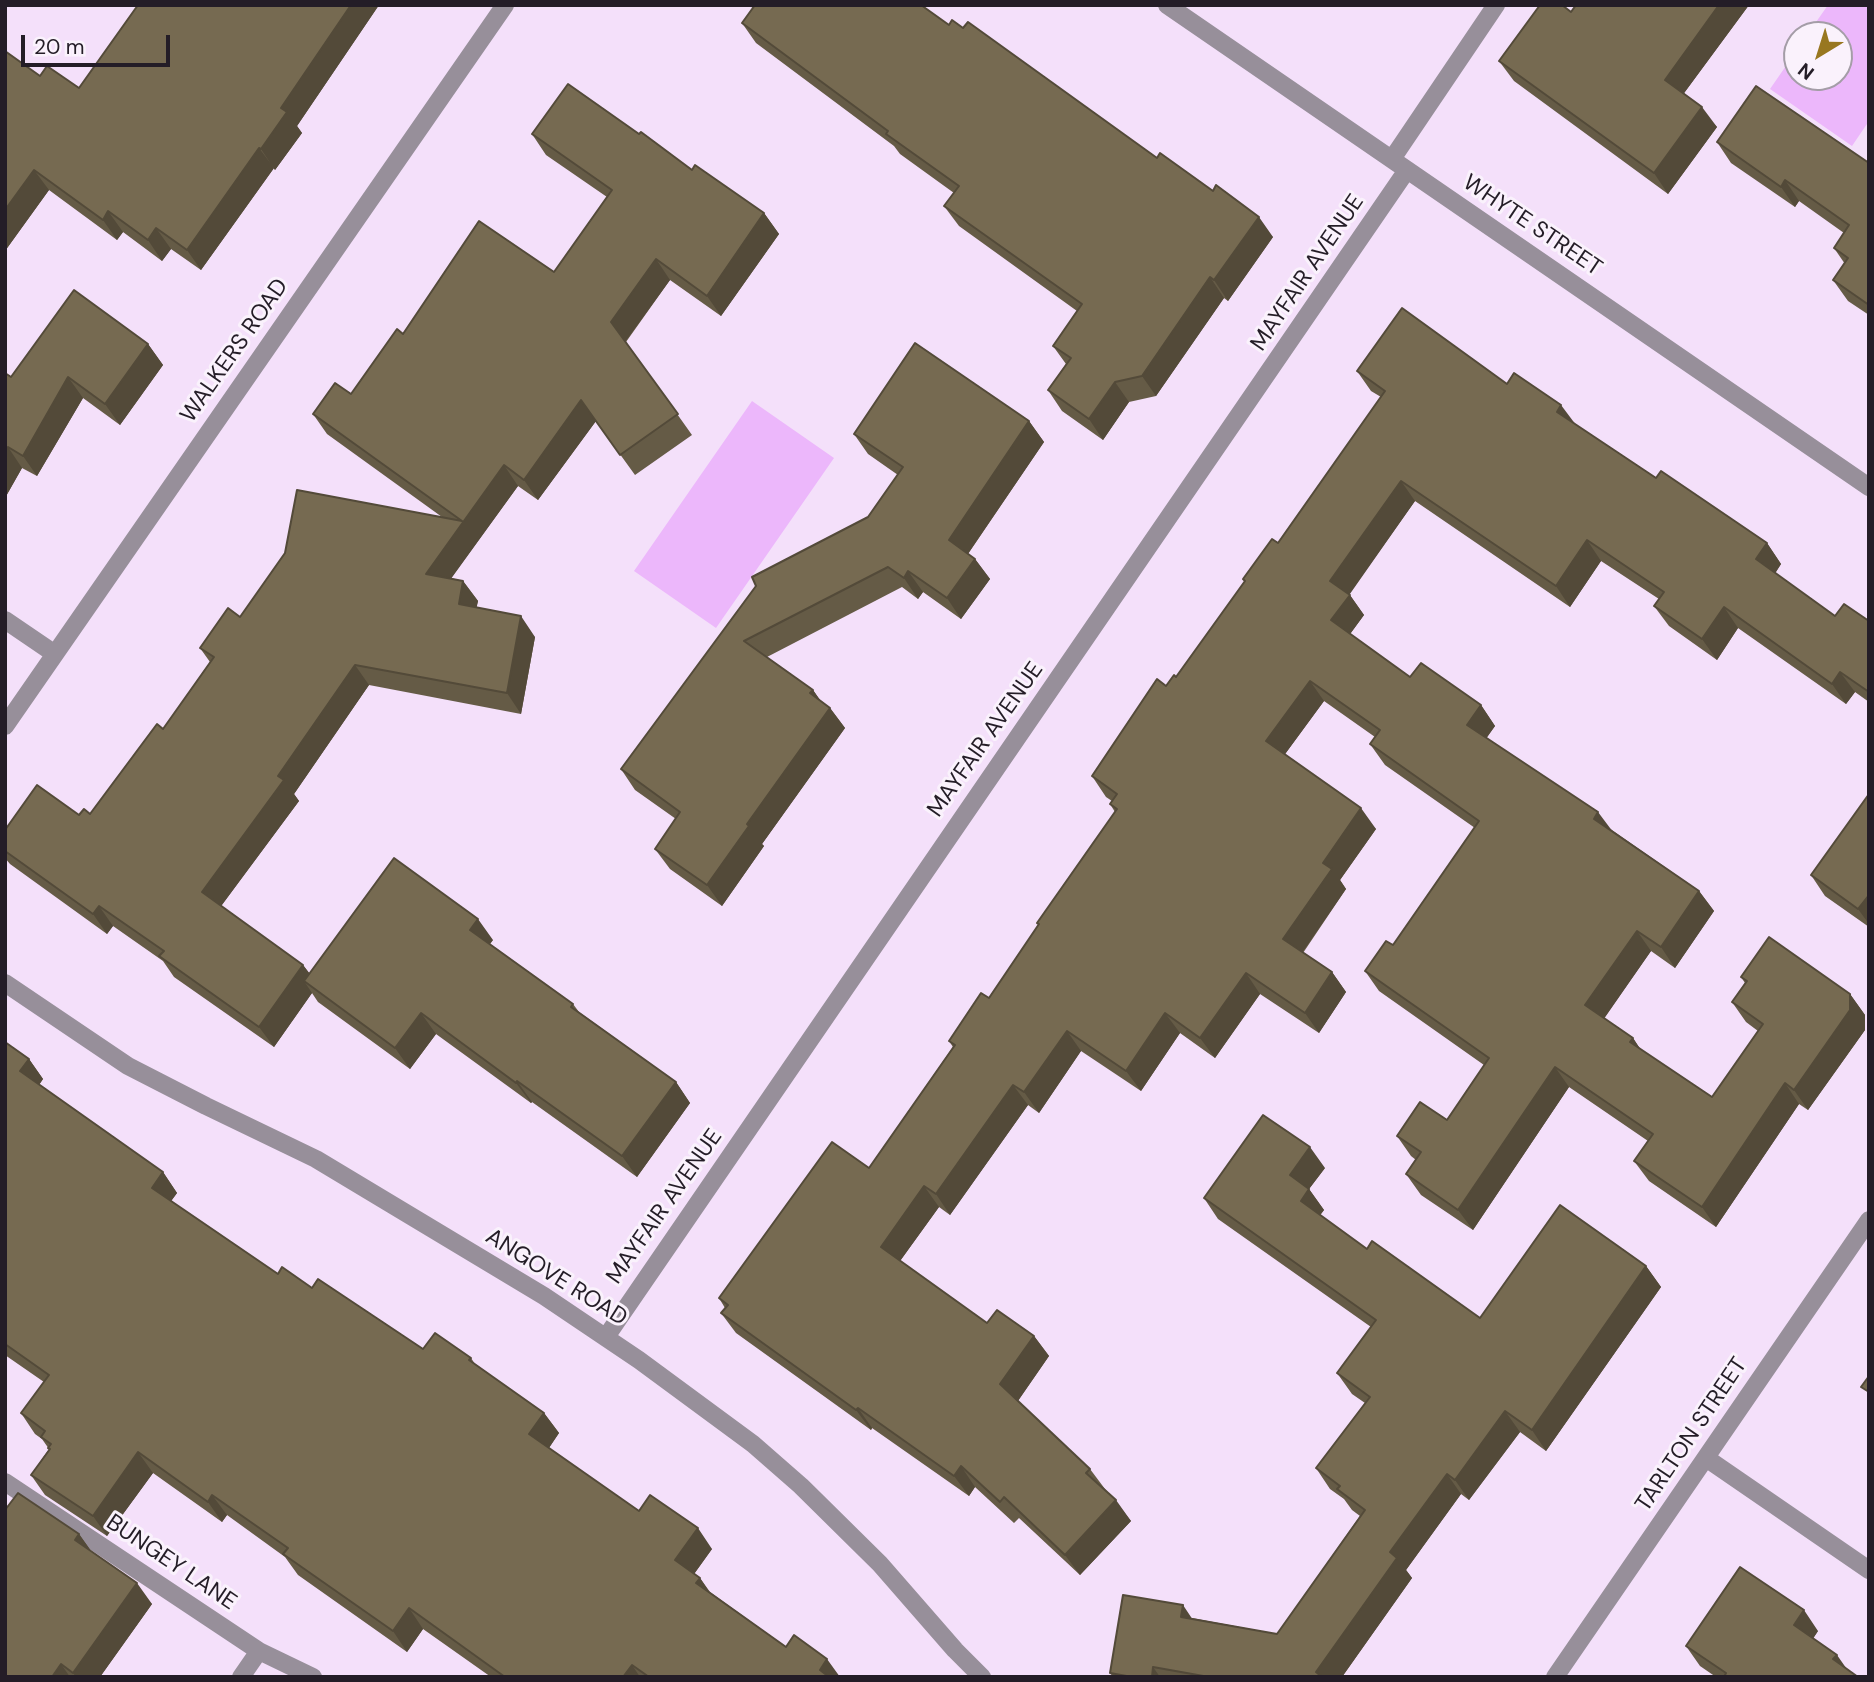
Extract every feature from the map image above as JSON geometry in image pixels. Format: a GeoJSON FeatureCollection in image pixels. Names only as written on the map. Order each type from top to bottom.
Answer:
{"type":"FeatureCollection","features":[{"type":"Feature","properties":{"kind":"street","name":"WALKERS ROAD"},"geometry":{"type":"LineString","coordinates":[[5,726],[505,5]]}},
{"type":"Feature","properties":{"kind":"street","name":"WHYTE STREET"},"geometry":{"type":"LineString","coordinates":[[1167,5],[1869,487]]}},
{"type":"Feature","properties":{"kind":"street"},"geometry":{"type":"LineString","coordinates":[[1392,159],[1496,5]]}},
{"type":"Feature","properties":{"kind":"street","name":"MAYFAIR AVENUE"},"geometry":{"type":"LineString","coordinates":[[606,1337],[1407,170]]}},
{"type":"Feature","properties":{"kind":"street"},"geometry":{"type":"LineString","coordinates":[[5,620],[55,654]]}},
{"type":"Feature","properties":{"kind":"street","name":"ANGOVE ROAD"},"geometry":{"type":"LineString","coordinates":[[5,983],[128,1066],[316,1159],[544,1296],[606,1337],[753,1444],[801,1486],[880,1564],[982,1677]]}},
{"type":"Feature","properties":{"kind":"street","name":"TARLTON STREET"},"geometry":{"type":"LineString","coordinates":[[1555,1677],[1869,1220]]}},
{"type":"Feature","properties":{"kind":"street"},"geometry":{"type":"LineString","coordinates":[[1706,1458],[1869,1570]]}},
{"type":"Feature","properties":{"kind":"street","name":"BUNGEY LANE"},"geometry":{"type":"LineString","coordinates":[[5,1482],[259,1651],[313,1677]]}},
{"type":"Feature","properties":{"kind":"street"},"geometry":{"type":"LineString","coordinates":[[241,1677],[259,1651]]}},
{"type":"Feature","properties":{"kind":"shaded area"},"geometry":{"type":"Polygon","coordinates":[[[1828,5],[1869,5],[1869,121],[1852,146],[1770,89],[1783,70],[1783,91],[1853,91],[1853,21],[1817,21],[1828,5]]]}},
{"type":"Feature","properties":{"kind":"shaded area"},"geometry":{"type":"Polygon","coordinates":[[[752,401],[834,458],[716,628],[634,571],[752,401]]]}},
{"type":"Feature","properties":{"kind":"building"},"geometry":{"type":"Polygon","coordinates":[[[138,5],[351,5],[281,108],[287,112],[187,250],[156,228],[148,240],[108,211],[103,220],[34,170],[5,210],[5,51],[40,76],[47,66],[79,88],[138,5]]]}},
{"type":"Feature","properties":{"kind":"building"},"geometry":{"type":"Polygon","coordinates":[[[755,5],[921,5],[949,25],[952,20],[963,28],[968,22],[1157,158],[1160,153],[1213,191],[1216,185],[1259,217],[1214,280],[1210,277],[1142,376],[1115,382],[1089,419],[1048,390],[1071,358],[1053,346],[1082,304],[944,206],[959,186],[886,134],[888,131],[742,23],[755,5]]]}},
{"type":"Feature","properties":{"kind":"building"},"geometry":{"type":"Polygon","coordinates":[[[1540,5],[1562,5],[1571,12],[1576,5],[1719,5],[1665,80],[1702,107],[1654,173],[1499,61],[1540,5]]]}},
{"type":"Feature","properties":{"kind":"building"},"geometry":{"type":"Polygon","coordinates":[[[568,84],[639,134],[641,132],[692,170],[695,165],[764,213],[707,296],[656,259],[611,322],[678,414],[620,455],[581,400],[524,480],[504,465],[426,574],[463,581],[459,604],[521,616],[507,693],[355,665],[278,776],[284,780],[202,892],[303,965],[259,1027],[159,956],[164,951],[99,906],[93,914],[5,851],[5,830],[37,785],[79,815],[84,809],[90,814],[157,724],[163,729],[214,657],[200,648],[228,608],[240,617],[285,553],[297,490],[462,521],[313,414],[335,383],[351,394],[397,329],[403,334],[479,221],[554,272],[612,190],[532,134],[568,84]]]}},
{"type":"Feature","properties":{"kind":"building"},"geometry":{"type":"Polygon","coordinates":[[[1756,86],[1869,163],[1869,305],[1833,280],[1848,258],[1834,248],[1849,225],[1785,180],[1781,187],[1717,142],[1756,86]]]}},
{"type":"Feature","properties":{"kind":"building"},"geometry":{"type":"Polygon","coordinates":[[[74,290],[148,344],[105,404],[68,377],[23,456],[8,447],[5,452],[5,373],[11,377],[74,290]]]}},
{"type":"Feature","properties":{"kind":"building"},"geometry":{"type":"Polygon","coordinates":[[[1402,308],[1507,384],[1514,373],[1561,405],[1557,412],[1656,478],[1661,471],[1767,543],[1756,559],[1835,616],[1844,604],[1869,621],[1869,692],[1840,672],[1832,684],[1724,607],[1702,639],[1654,606],[1664,592],[1587,540],[1556,586],[1401,481],[1330,581],[1350,595],[1331,620],[1410,677],[1421,663],[1481,705],[1467,725],[1598,812],[1594,819],[1699,891],[1661,947],[1637,931],[1585,1005],[1633,1038],[1630,1042],[1712,1097],[1763,1024],[1732,1002],[1747,981],[1741,977],[1769,937],[1850,994],[1850,1010],[1794,1090],[1785,1083],[1702,1207],[1634,1161],[1653,1134],[1555,1067],[1458,1210],[1406,1174],[1421,1152],[1397,1136],[1420,1102],[1447,1120],[1489,1058],[1365,971],[1386,941],[1393,945],[1479,821],[1370,744],[1380,730],[1310,681],[1266,741],[1361,808],[1323,863],[1332,869],[1283,939],[1332,972],[1305,1013],[1246,973],[1200,1038],[1165,1013],[1126,1071],[1067,1031],[1024,1092],[1013,1085],[936,1194],[924,1186],[881,1247],[987,1323],[997,1310],[1034,1336],[1000,1384],[1090,1469],[1086,1473],[1116,1500],[1065,1555],[1004,1497],[1000,1502],[961,1466],[954,1476],[721,1313],[728,1305],[719,1298],[832,1142],[869,1168],[955,1045],[949,1041],[981,993],[989,998],[1039,924],[1037,923],[1117,809],[1110,804],[1117,794],[1092,776],[1157,679],[1166,686],[1174,675],[1176,677],[1272,539],[1278,543],[1385,391],[1357,371],[1402,308]]]}},
{"type":"Feature","properties":{"kind":"building"},"geometry":{"type":"Polygon","coordinates":[[[915,343],[1029,421],[949,540],[975,559],[947,598],[908,571],[904,578],[888,567],[744,641],[813,690],[810,693],[830,708],[707,885],[655,849],[680,812],[621,769],[756,586],[752,577],[868,517],[903,467],[854,434],[915,343]]]}},
{"type":"Feature","properties":{"kind":"building"},"geometry":{"type":"Polygon","coordinates":[[[1869,794],[1869,895],[1858,909],[1811,875],[1869,794]]]}},
{"type":"Feature","properties":{"kind":"building"},"geometry":{"type":"Polygon","coordinates":[[[394,858],[478,919],[470,930],[676,1082],[622,1156],[421,1013],[395,1048],[304,981],[394,858]]]}},
{"type":"Feature","properties":{"kind":"building"},"geometry":{"type":"Polygon","coordinates":[[[5,1042],[29,1059],[20,1071],[163,1172],[152,1188],[278,1274],[282,1267],[312,1288],[318,1279],[423,1349],[435,1333],[544,1413],[529,1434],[639,1511],[650,1495],[698,1528],[675,1560],[700,1578],[696,1583],[786,1647],[794,1635],[827,1659],[820,1670],[829,1677],[649,1677],[632,1665],[623,1677],[505,1677],[409,1608],[393,1631],[283,1554],[288,1548],[212,1495],[208,1502],[138,1452],[93,1516],[31,1475],[51,1444],[41,1437],[45,1431],[21,1413],[49,1375],[5,1344],[5,1042]]]}},
{"type":"Feature","properties":{"kind":"building"},"geometry":{"type":"Polygon","coordinates":[[[1263,1115],[1310,1147],[1290,1175],[1309,1189],[1301,1201],[1367,1249],[1372,1241],[1480,1318],[1560,1205],[1646,1266],[1532,1430],[1505,1411],[1455,1480],[1447,1474],[1390,1552],[1397,1558],[1316,1672],[1322,1677],[1209,1677],[1153,1667],[1152,1677],[1110,1673],[1123,1595],[1183,1605],[1181,1617],[1277,1634],[1365,1510],[1337,1489],[1340,1486],[1316,1468],[1370,1397],[1337,1373],[1376,1320],[1204,1198],[1263,1115]]]}},
{"type":"Feature","properties":{"kind":"building"},"geometry":{"type":"Polygon","coordinates":[[[1869,1376],[1869,1392],[1861,1387],[1869,1376]]]}},
{"type":"Feature","properties":{"kind":"building"},"geometry":{"type":"Polygon","coordinates":[[[18,1493],[79,1534],[75,1540],[137,1583],[73,1673],[61,1664],[52,1677],[5,1677],[5,1510],[18,1493]]]}},
{"type":"Feature","properties":{"kind":"building"},"geometry":{"type":"Polygon","coordinates":[[[1740,1567],[1804,1610],[1794,1625],[1837,1655],[1833,1659],[1858,1677],[1724,1677],[1726,1673],[1686,1646],[1740,1567]]]}}]}
